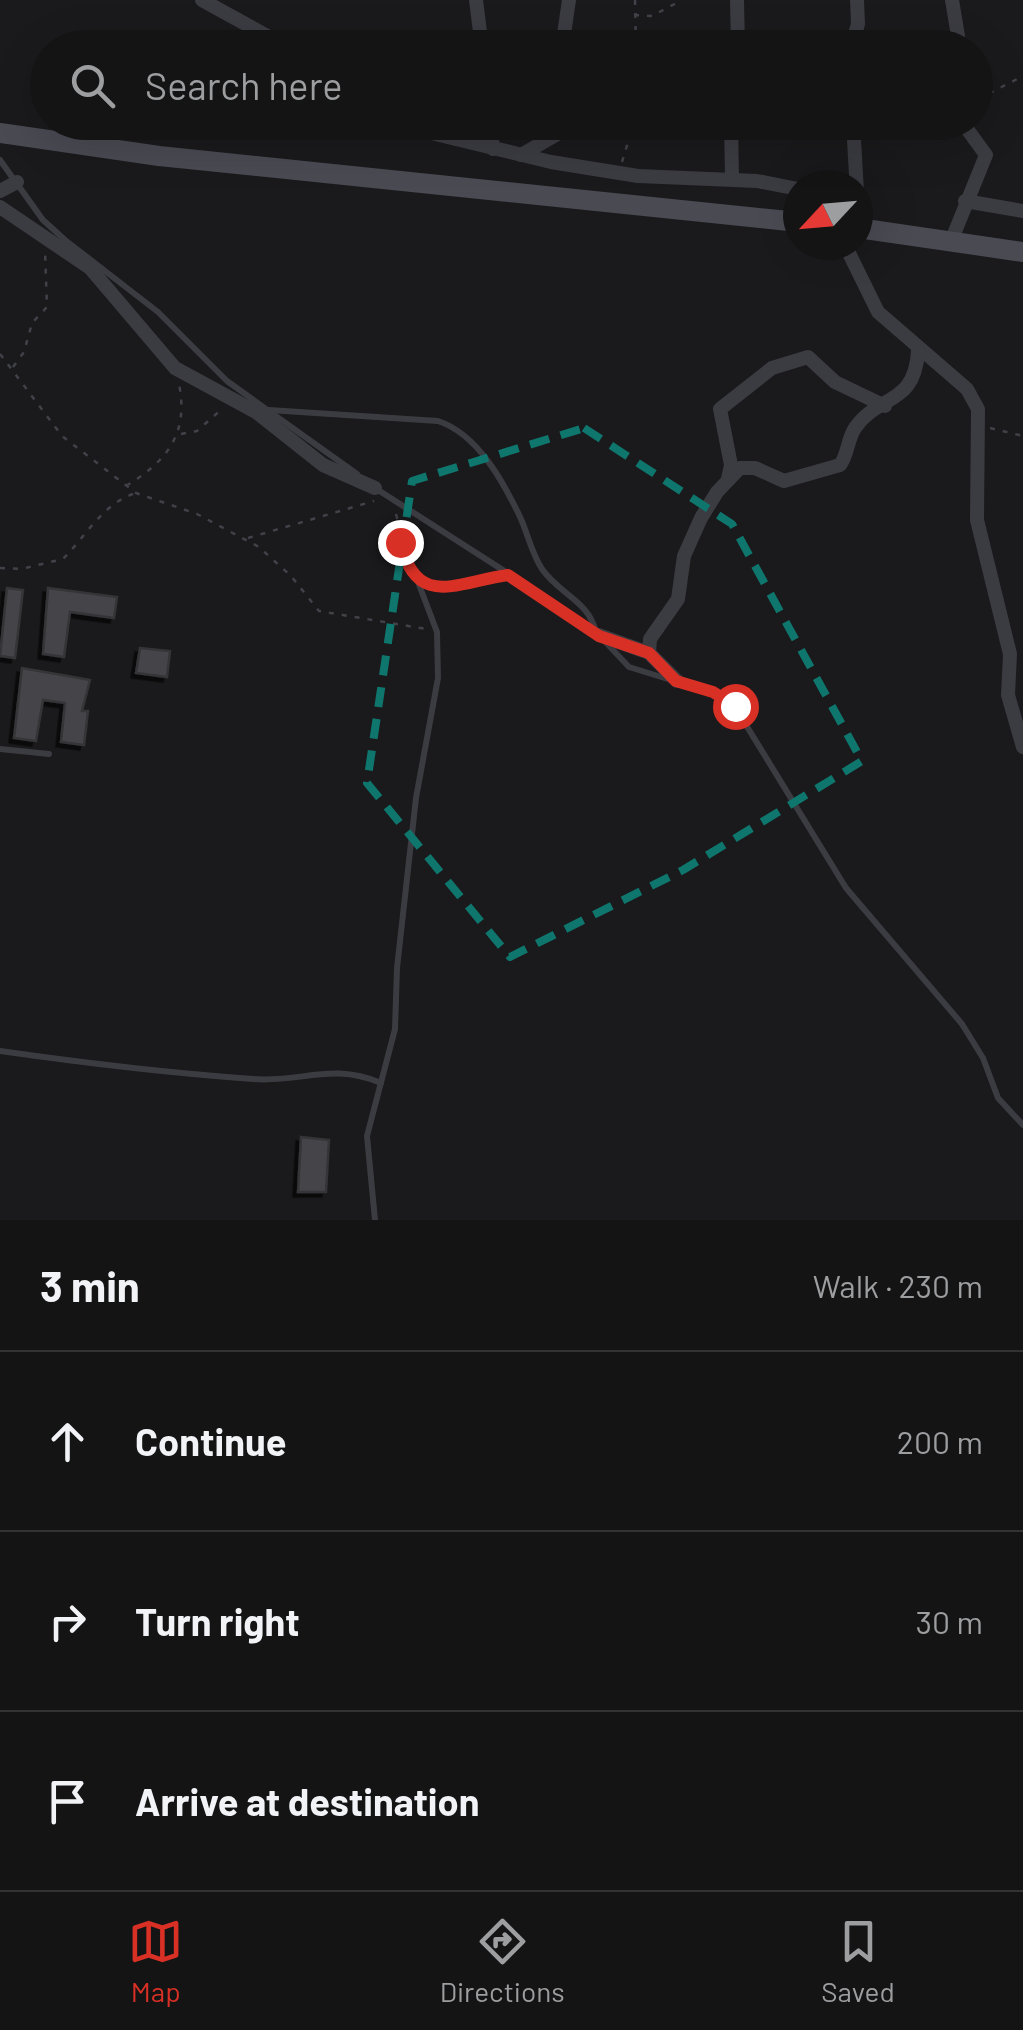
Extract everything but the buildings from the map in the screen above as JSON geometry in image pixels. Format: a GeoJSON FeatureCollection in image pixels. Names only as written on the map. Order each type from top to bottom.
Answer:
{"type":"FeatureCollection","features":[{"type":"Feature","properties":{"kind":"street"},"geometry":{"type":"LineString","coordinates":[[202,0],[256,30]]}},
{"type":"Feature","properties":{"kind":"street"},"geometry":{"type":"LineString","coordinates":[[476,0],[480,30]]}},
{"type":"Feature","properties":{"kind":"street"},"geometry":{"type":"LineString","coordinates":[[565,30],[569,0]]}},
{"type":"Feature","properties":{"kind":"street"},"geometry":{"type":"LineString","coordinates":[[737,0],[738,30]]}},
{"type":"Feature","properties":{"kind":"street"},"geometry":{"type":"LineString","coordinates":[[856,30],[857,0]]}},
{"type":"Feature","properties":{"kind":"street"},"geometry":{"type":"LineString","coordinates":[[952,0],[957,30]]}},
{"type":"Feature","properties":{"kind":"street"},"geometry":{"type":"LineString","coordinates":[[0,133],[30,137]]}},
{"type":"Feature","properties":{"kind":"street"},"geometry":{"type":"LineString","coordinates":[[48,140],[159,156],[783,220]]}},
{"type":"Feature","properties":{"kind":"street"},"geometry":{"type":"LineString","coordinates":[[457,140],[618,173],[783,187]]}},
{"type":"Feature","properties":{"kind":"street"},"geometry":{"type":"LineString","coordinates":[[492,140],[493,149]]}},
{"type":"Feature","properties":{"kind":"street"},"geometry":{"type":"LineString","coordinates":[[521,156],[548,140]]}},
{"type":"Feature","properties":{"kind":"street"},"geometry":{"type":"LineString","coordinates":[[731,140],[732,180]]}},
{"type":"Feature","properties":{"kind":"street"},"geometry":{"type":"LineString","coordinates":[[854,140],[856,170]]}},
{"type":"Feature","properties":{"kind":"street"},"geometry":{"type":"LineString","coordinates":[[950,244],[964,201],[986,155],[975,140]]}},
{"type":"Feature","properties":{"kind":"street"},"geometry":{"type":"LineString","coordinates":[[0,191],[17,182]]}},
{"type":"Feature","properties":{"kind":"street"},"geometry":{"type":"LineString","coordinates":[[964,201],[1023,212]]}},
{"type":"Feature","properties":{"kind":"street"},"geometry":{"type":"LineString","coordinates":[[0,208],[90,268],[175,368],[256,412],[323,465],[379,491]]}},
{"type":"Feature","properties":{"kind":"street"},"geometry":{"type":"LineString","coordinates":[[873,231],[1023,252]]}},
{"type":"Feature","properties":{"kind":"street"},"geometry":{"type":"LineString","coordinates":[[852,260],[878,312],[918,351],[967,389],[980,425],[977,520],[1010,654],[1008,694],[1023,747]]}},
{"type":"Feature","properties":{"kind":"street"},"geometry":{"type":"LineString","coordinates":[[649,653],[650,639],[678,600],[684,556],[701,518],[728,479],[745,468],[784,480],[836,467],[844,461],[858,424],[885,406],[912,380],[918,351]]}},
{"type":"Feature","properties":{"kind":"street"},"geometry":{"type":"LineString","coordinates":[[728,479],[731,465],[720,409],[780,364],[810,358],[835,382],[885,406]]}},
{"type":"Feature","properties":{"kind":"street"},"geometry":{"type":"LineString","coordinates":[[598,634],[649,653],[676,681]]}},
{"type":"Feature","properties":{"kind":"lane"},"geometry":{"type":"LineString","coordinates":[[0,160],[49,226],[158,312],[226,381],[394,502],[598,634],[629,667],[726,699],[744,716],[846,888],[962,1024],[983,1058],[998,1098],[1023,1125]]}},
{"type":"Feature","properties":{"kind":"lane"},"geometry":{"type":"LineString","coordinates":[[268,410],[438,421],[458,430],[480,449],[520,516],[542,569],[580,602],[598,634]]}},
{"type":"Feature","properties":{"kind":"lane"},"geometry":{"type":"LineString","coordinates":[[375,1220],[366,1151],[395,1029],[397,968],[416,798],[438,678],[437,632],[418,582]]}},
{"type":"Feature","properties":{"kind":"lane"},"geometry":{"type":"LineString","coordinates":[[0,748],[49,754]]}},
{"type":"Feature","properties":{"kind":"lane"},"geometry":{"type":"LineString","coordinates":[[0,1052],[128,1070],[253,1079],[336,1070],[381,1083]]}},
{"type":"Feature","properties":{"kind":"path"},"geometry":{"type":"LineString","coordinates":[[635,0],[635,30]]}},
{"type":"Feature","properties":{"kind":"path"},"geometry":{"type":"LineString","coordinates":[[634,16],[652,16],[682,0]]}},
{"type":"Feature","properties":{"kind":"path"},"geometry":{"type":"LineString","coordinates":[[993,91],[1023,76]]}},
{"type":"Feature","properties":{"kind":"path"},"geometry":{"type":"LineString","coordinates":[[618,173],[628,140]]}},
{"type":"Feature","properties":{"kind":"path"},"geometry":{"type":"LineString","coordinates":[[13,368],[24,352],[32,323],[48,306],[44,235]]}},
{"type":"Feature","properties":{"kind":"path"},"geometry":{"type":"LineString","coordinates":[[0,354],[54,429],[125,487],[197,514],[245,539],[291,576],[319,611],[437,632]]}},
{"type":"Feature","properties":{"kind":"path"},"geometry":{"type":"LineString","coordinates":[[125,487],[158,464],[180,434],[182,396],[175,368]]}},
{"type":"Feature","properties":{"kind":"path"},"geometry":{"type":"LineString","coordinates":[[180,434],[197,431],[211,414],[236,402]]}},
{"type":"Feature","properties":{"kind":"path"},"geometry":{"type":"LineString","coordinates":[[980,425],[1023,436]]}},
{"type":"Feature","properties":{"kind":"path"},"geometry":{"type":"LineString","coordinates":[[245,539],[359,508],[379,491]]}},
{"type":"Feature","properties":{"kind":"path"},"geometry":{"type":"LineString","coordinates":[[0,568],[21,569],[63,559],[84,530],[105,517],[117,501],[136,493]]}},
{"type":"Feature","properties":{"kind":"path"},"geometry":{"type":"LineString","coordinates":[[394,502],[403,553],[418,582],[447,587],[508,575]]}},
{"type":"Feature","properties":{"kind":"highlighted area"},"geometry":{"type":"Polygon","coordinates":[[[584,428],[732,524],[862,761],[683,870],[510,957],[367,783],[412,481],[584,428]]]}},
{"type":"Feature","properties":{"kind":"route"},"geometry":{"type":"LineString","coordinates":[[400,542],[418,582],[447,587],[508,575],[560,606],[599,636],[649,653],[676,681],[713,692],[735,706]]}}]}
